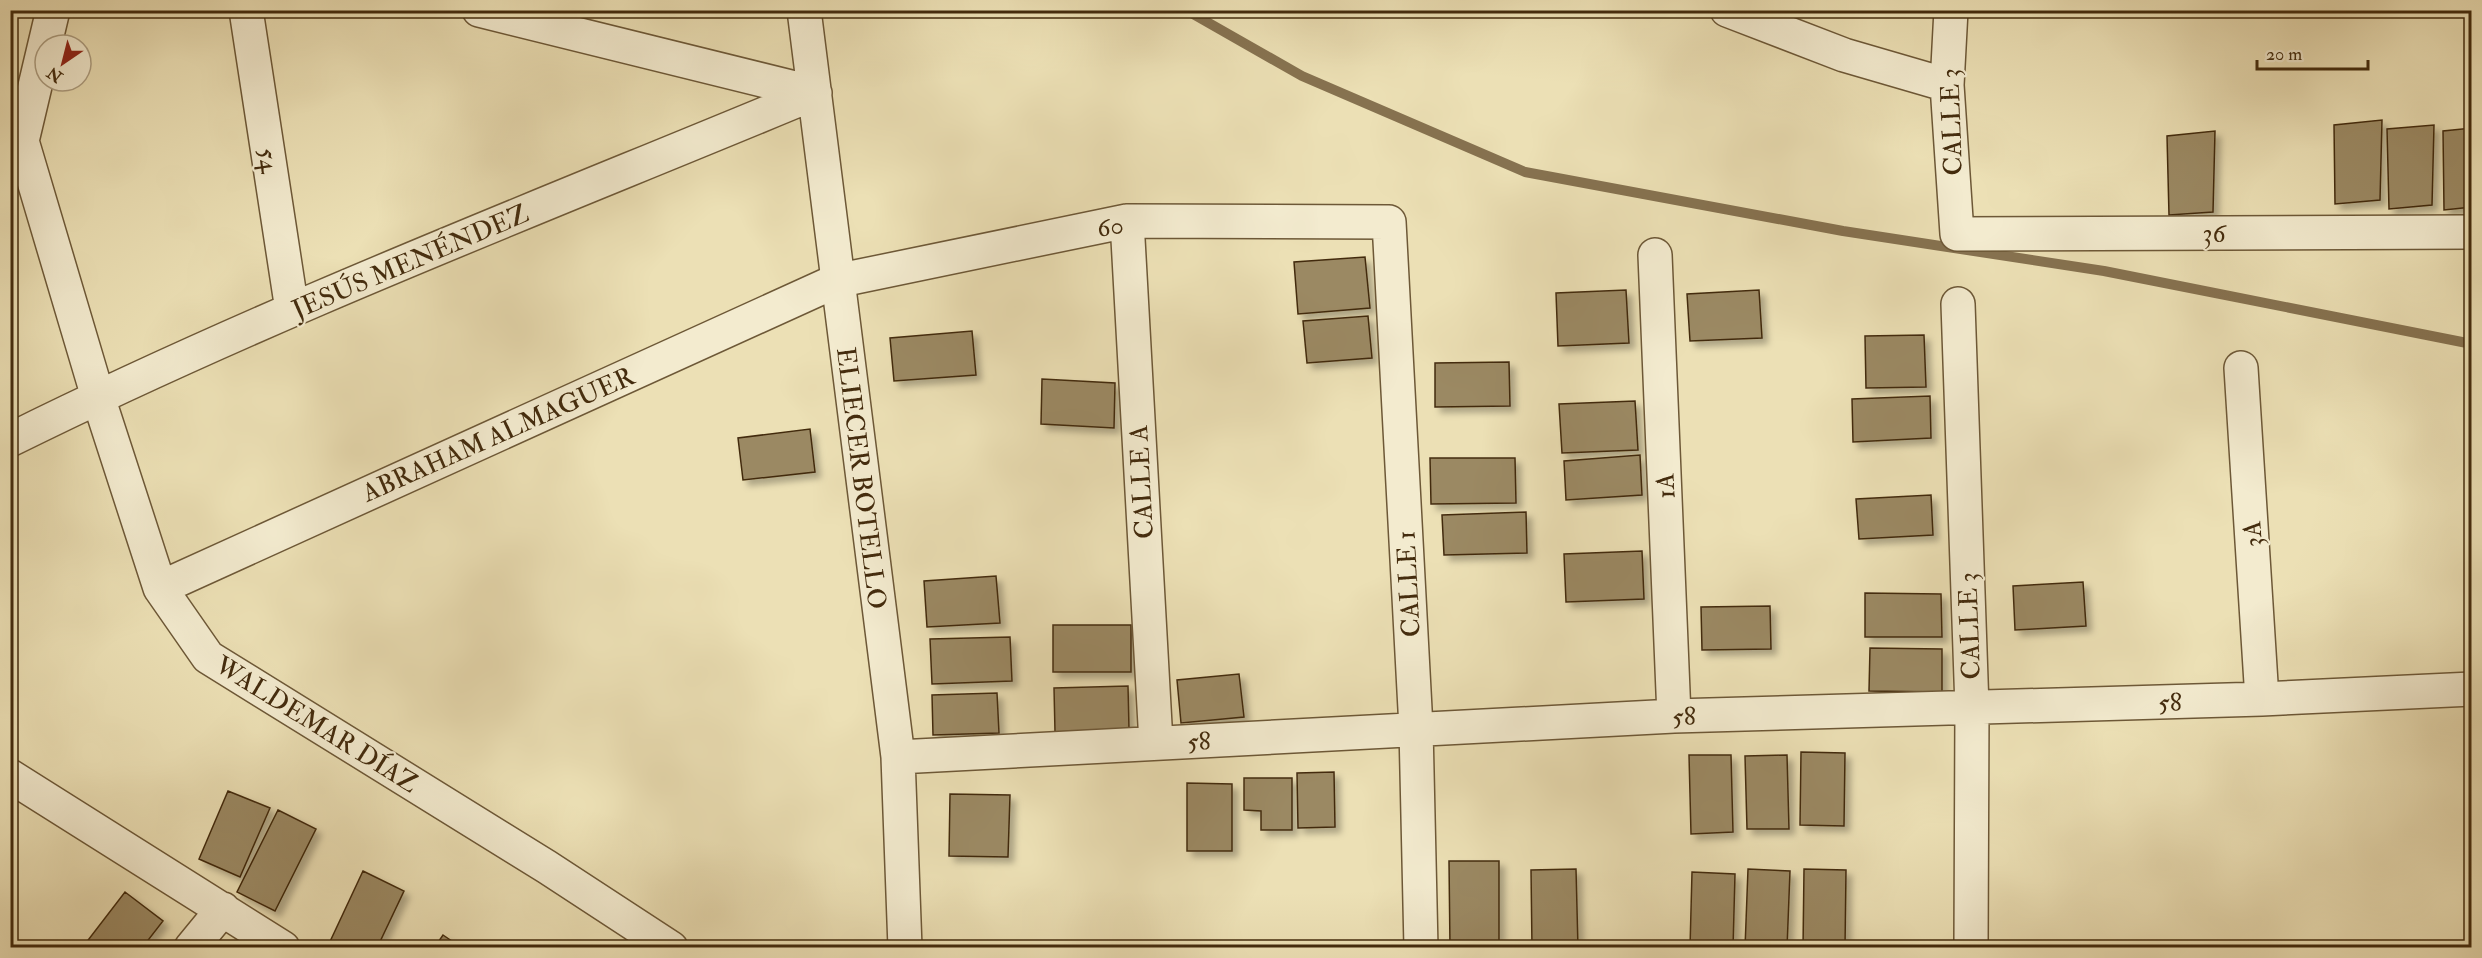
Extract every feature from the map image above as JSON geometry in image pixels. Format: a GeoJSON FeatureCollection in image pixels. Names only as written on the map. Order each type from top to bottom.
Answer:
{"type":"FeatureCollection","features":[{"type":"Feature","properties":{"kind":"street"},"geometry":{"type":"LineString","coordinates":[[16,129],[53,10]]}},
{"type":"Feature","properties":{"kind":"street","name":"54"},"geometry":{"type":"LineString","coordinates":[[246,10],[292,310]]}},
{"type":"Feature","properties":{"kind":"street"},"geometry":{"type":"LineString","coordinates":[[479,10],[816,93]]}},
{"type":"Feature","properties":{"kind":"street","name":"ELIECER BOTELLO"},"geometry":{"type":"LineString","coordinates":[[804,10],[816,93],[836,281],[898,757],[905,948]]}},
{"type":"Feature","properties":{"kind":"street"},"geometry":{"type":"LineString","coordinates":[[1727,10],[1844,55],[1947,85]]}},
{"type":"Feature","properties":{"kind":"street","name":"CALLE 3"},"geometry":{"type":"LineString","coordinates":[[1951,10],[1947,85],[1956,234]]}},
{"type":"Feature","properties":{"kind":"street","name":"JESÚS MENÉNDEZ"},"geometry":{"type":"LineString","coordinates":[[10,441],[98,397],[292,310],[816,93]]}},
{"type":"Feature","properties":{"kind":"street","name":"WALDEMAR DÍAZ"},"geometry":{"type":"LineString","coordinates":[[16,129],[98,397],[160,588],[208,657],[537,861],[671,948]]}},
{"type":"Feature","properties":{"kind":"street","name":"60"},"geometry":{"type":"LineString","coordinates":[[836,281],[1127,221],[1389,222]]}},
{"type":"Feature","properties":{"kind":"street","name":"CALLE A"},"geometry":{"type":"LineString","coordinates":[[1127,221],[1156,743]]}},
{"type":"Feature","properties":{"kind":"street","name":"CALLE 1"},"geometry":{"type":"LineString","coordinates":[[1389,222],[1416,728],[1421,948]]}},
{"type":"Feature","properties":{"kind":"street","name":"36"},"geometry":{"type":"LineString","coordinates":[[1956,234],[2472,232]]}},
{"type":"Feature","properties":{"kind":"street","name":"1A"},"geometry":{"type":"LineString","coordinates":[[1655,255],[1674,716]]}},
{"type":"Feature","properties":{"kind":"street","name":"ABRAHAM ALMAGUER"},"geometry":{"type":"LineString","coordinates":[[160,588],[836,281]]}},
{"type":"Feature","properties":{"kind":"street","name":"CALLE 3"},"geometry":{"type":"LineString","coordinates":[[1958,304],[1972,708],[1971,948]]}},
{"type":"Feature","properties":{"kind":"street","name":"3A"},"geometry":{"type":"LineString","coordinates":[[2241,368],[2262,699]]}},
{"type":"Feature","properties":{"kind":"street","name":"58"},"geometry":{"type":"LineString","coordinates":[[898,757],[1674,716],[2262,699],[2472,689]]}},
{"type":"Feature","properties":{"kind":"street"},"geometry":{"type":"LineString","coordinates":[[10,776],[284,948]]}},
{"type":"Feature","properties":{"kind":"street"},"geometry":{"type":"LineString","coordinates":[[191,948],[223,909]]}},
{"type":"Feature","properties":{"kind":"building"},"geometry":{"type":"Polygon","coordinates":[[[2382,120],[2380,200],[2335,204],[2334,125],[2382,120]]]}},
{"type":"Feature","properties":{"kind":"building"},"geometry":{"type":"Polygon","coordinates":[[[2434,125],[2432,205],[2389,209],[2387,129],[2434,125]]]}},
{"type":"Feature","properties":{"kind":"building"},"geometry":{"type":"Polygon","coordinates":[[[2472,128],[2472,207],[2444,210],[2443,131],[2472,128]]]}},
{"type":"Feature","properties":{"kind":"building"},"geometry":{"type":"Polygon","coordinates":[[[2215,131],[2213,212],[2169,215],[2167,136],[2215,131]]]}},
{"type":"Feature","properties":{"kind":"building"},"geometry":{"type":"Polygon","coordinates":[[[1365,257],[1370,308],[1298,314],[1294,262],[1365,257]]]}},
{"type":"Feature","properties":{"kind":"building"},"geometry":{"type":"Polygon","coordinates":[[[1626,290],[1629,343],[1558,346],[1556,293],[1626,290]]]}},
{"type":"Feature","properties":{"kind":"building"},"geometry":{"type":"Polygon","coordinates":[[[1759,290],[1762,338],[1690,341],[1687,294],[1759,290]]]}},
{"type":"Feature","properties":{"kind":"building"},"geometry":{"type":"Polygon","coordinates":[[[1368,316],[1372,358],[1307,363],[1303,321],[1368,316]]]}},
{"type":"Feature","properties":{"kind":"building"},"geometry":{"type":"Polygon","coordinates":[[[972,331],[976,375],[894,381],[890,338],[972,331]]]}},
{"type":"Feature","properties":{"kind":"building"},"geometry":{"type":"Polygon","coordinates":[[[1924,335],[1926,387],[1866,388],[1865,336],[1924,335]]]}},
{"type":"Feature","properties":{"kind":"building"},"geometry":{"type":"Polygon","coordinates":[[[1509,362],[1510,406],[1435,407],[1435,363],[1509,362]]]}},
{"type":"Feature","properties":{"kind":"building"},"geometry":{"type":"Polygon","coordinates":[[[1042,379],[1115,383],[1114,428],[1041,424],[1042,379]]]}},
{"type":"Feature","properties":{"kind":"building"},"geometry":{"type":"Polygon","coordinates":[[[1930,396],[1931,438],[1853,442],[1852,399],[1930,396]]]}},
{"type":"Feature","properties":{"kind":"building"},"geometry":{"type":"Polygon","coordinates":[[[1635,401],[1638,450],[1562,453],[1559,404],[1635,401]]]}},
{"type":"Feature","properties":{"kind":"building"},"geometry":{"type":"Polygon","coordinates":[[[810,429],[815,472],[743,480],[738,438],[810,429]]]}},
{"type":"Feature","properties":{"kind":"building"},"geometry":{"type":"Polygon","coordinates":[[[1640,455],[1642,495],[1566,500],[1564,461],[1640,455]]]}},
{"type":"Feature","properties":{"kind":"building"},"geometry":{"type":"Polygon","coordinates":[[[1430,458],[1515,458],[1516,503],[1431,504],[1430,458]]]}},
{"type":"Feature","properties":{"kind":"building"},"geometry":{"type":"Polygon","coordinates":[[[1931,495],[1933,535],[1859,539],[1856,499],[1931,495]]]}},
{"type":"Feature","properties":{"kind":"building"},"geometry":{"type":"Polygon","coordinates":[[[1526,512],[1527,553],[1444,555],[1442,515],[1526,512]]]}},
{"type":"Feature","properties":{"kind":"building"},"geometry":{"type":"Polygon","coordinates":[[[1642,551],[1644,599],[1566,602],[1564,554],[1642,551]]]}},
{"type":"Feature","properties":{"kind":"building"},"geometry":{"type":"Polygon","coordinates":[[[996,576],[1000,623],[927,627],[924,581],[996,576]]]}},
{"type":"Feature","properties":{"kind":"building"},"geometry":{"type":"Polygon","coordinates":[[[2083,582],[2086,626],[2015,630],[2013,586],[2083,582]]]}},
{"type":"Feature","properties":{"kind":"building"},"geometry":{"type":"Polygon","coordinates":[[[1865,593],[1941,594],[1942,637],[1865,637],[1865,593]]]}},
{"type":"Feature","properties":{"kind":"building"},"geometry":{"type":"Polygon","coordinates":[[[1770,606],[1771,649],[1702,650],[1701,607],[1770,606]]]}},
{"type":"Feature","properties":{"kind":"building"},"geometry":{"type":"Polygon","coordinates":[[[1053,625],[1131,625],[1131,672],[1053,672],[1053,625]]]}},
{"type":"Feature","properties":{"kind":"building"},"geometry":{"type":"Polygon","coordinates":[[[1010,637],[1012,681],[932,684],[930,639],[1010,637]]]}},
{"type":"Feature","properties":{"kind":"building"},"geometry":{"type":"Polygon","coordinates":[[[1870,648],[1942,649],[1942,692],[1869,691],[1870,648]]]}},
{"type":"Feature","properties":{"kind":"building"},"geometry":{"type":"Polygon","coordinates":[[[1239,674],[1244,717],[1181,723],[1177,680],[1239,674]]]}},
{"type":"Feature","properties":{"kind":"building"},"geometry":{"type":"Polygon","coordinates":[[[1128,686],[1129,729],[1055,732],[1054,688],[1128,686]]]}},
{"type":"Feature","properties":{"kind":"building"},"geometry":{"type":"Polygon","coordinates":[[[997,693],[999,733],[933,735],[932,695],[997,693]]]}},
{"type":"Feature","properties":{"kind":"building"},"geometry":{"type":"Polygon","coordinates":[[[1801,752],[1845,753],[1844,826],[1800,825],[1801,752]]]}},
{"type":"Feature","properties":{"kind":"building"},"geometry":{"type":"Polygon","coordinates":[[[1689,755],[1731,755],[1733,832],[1691,834],[1689,755]]]}},
{"type":"Feature","properties":{"kind":"building"},"geometry":{"type":"Polygon","coordinates":[[[1787,755],[1789,829],[1747,829],[1745,756],[1787,755]]]}},
{"type":"Feature","properties":{"kind":"building"},"geometry":{"type":"Polygon","coordinates":[[[1334,772],[1335,827],[1298,828],[1297,773],[1334,772]]]}},
{"type":"Feature","properties":{"kind":"building"},"geometry":{"type":"Polygon","coordinates":[[[1244,778],[1292,778],[1292,830],[1261,830],[1261,811],[1244,810],[1244,778]]]}},
{"type":"Feature","properties":{"kind":"building"},"geometry":{"type":"Polygon","coordinates":[[[1187,783],[1232,784],[1232,851],[1187,851],[1187,783]]]}},
{"type":"Feature","properties":{"kind":"building"},"geometry":{"type":"Polygon","coordinates":[[[228,791],[270,808],[240,877],[199,859],[228,791]]]}},
{"type":"Feature","properties":{"kind":"building"},"geometry":{"type":"Polygon","coordinates":[[[950,794],[1010,795],[1008,857],[949,856],[950,794]]]}},
{"type":"Feature","properties":{"kind":"building"},"geometry":{"type":"Polygon","coordinates":[[[278,810],[316,829],[275,911],[237,892],[278,810]]]}},
{"type":"Feature","properties":{"kind":"building"},"geometry":{"type":"Polygon","coordinates":[[[1449,861],[1499,861],[1499,948],[1450,948],[1449,861]]]}},
{"type":"Feature","properties":{"kind":"building"},"geometry":{"type":"Polygon","coordinates":[[[1576,869],[1578,948],[1532,948],[1531,870],[1576,869]]]}},
{"type":"Feature","properties":{"kind":"building"},"geometry":{"type":"Polygon","coordinates":[[[1748,869],[1790,871],[1787,948],[1745,948],[1748,869]]]}},
{"type":"Feature","properties":{"kind":"building"},"geometry":{"type":"Polygon","coordinates":[[[1804,869],[1846,870],[1845,948],[1803,948],[1804,869]]]}},
{"type":"Feature","properties":{"kind":"building"},"geometry":{"type":"Polygon","coordinates":[[[363,871],[404,891],[377,948],[327,948],[363,871]]]}},
{"type":"Feature","properties":{"kind":"building"},"geometry":{"type":"Polygon","coordinates":[[[1692,872],[1735,874],[1733,948],[1690,948],[1692,872]]]}},
{"type":"Feature","properties":{"kind":"building"},"geometry":{"type":"Polygon","coordinates":[[[125,892],[163,921],[142,948],[82,948],[125,892]]]}},
{"type":"Feature","properties":{"kind":"building"},"geometry":{"type":"Polygon","coordinates":[[[443,935],[462,948],[434,948],[443,935]]]}},
{"type":"Feature","properties":{"kind":"waterway"},"geometry":{"type":"LineString","coordinates":[[1186,10],[1302,76],[1525,172],[1843,231],[2104,271],[2472,344]]}}]}
